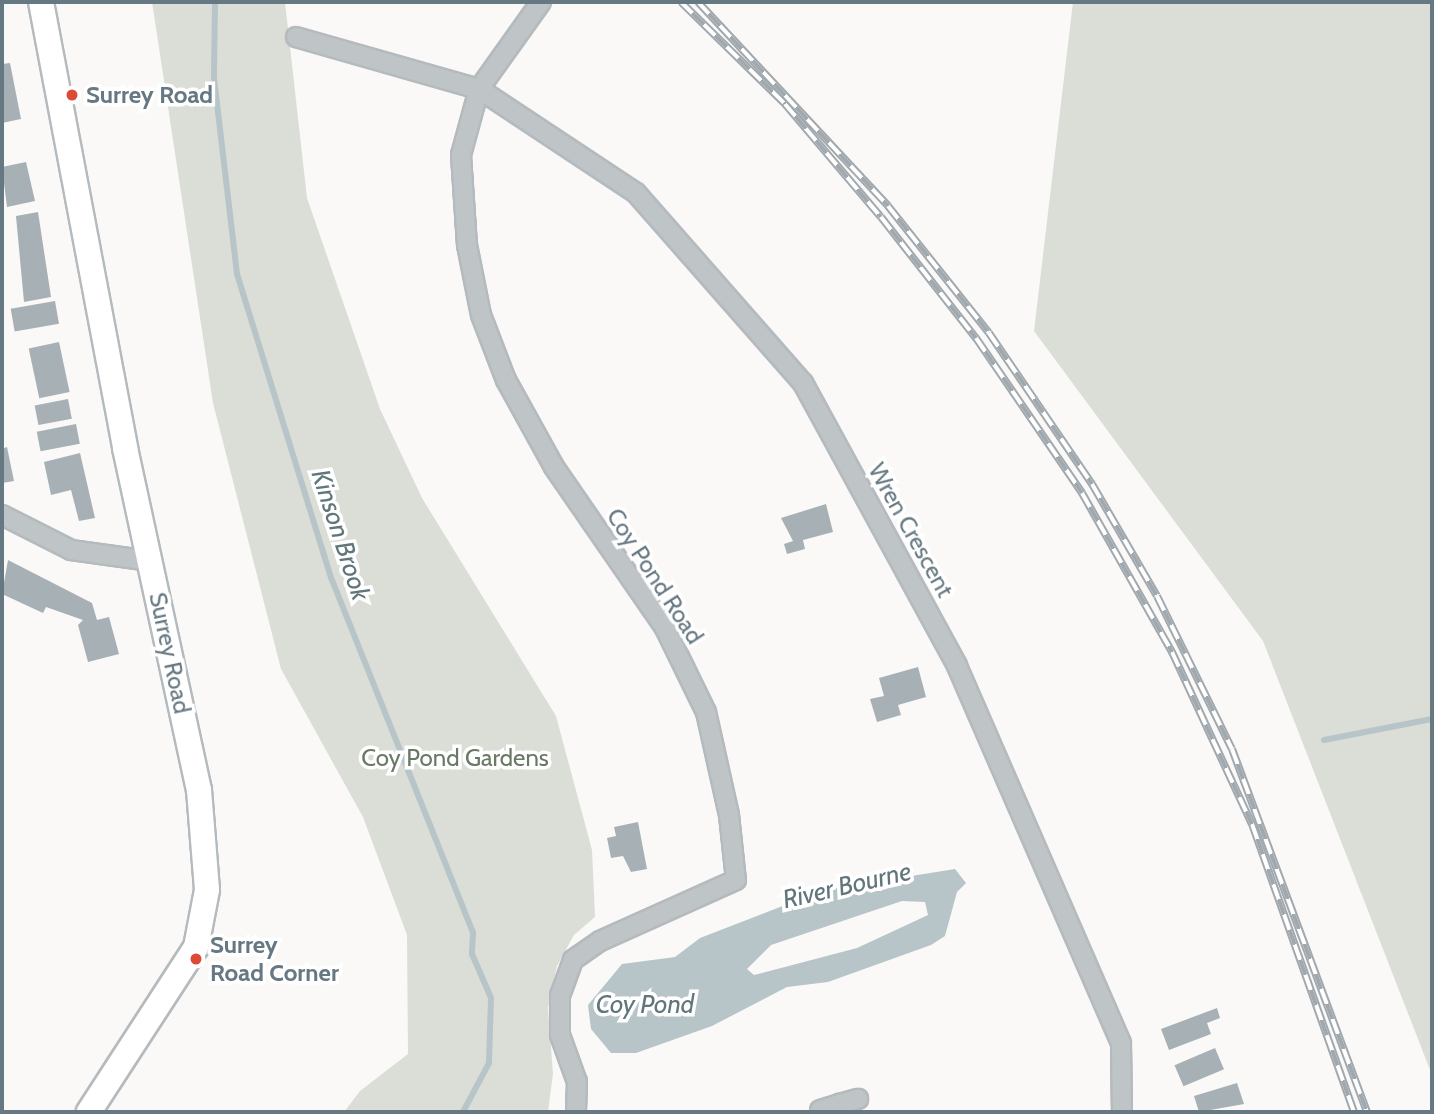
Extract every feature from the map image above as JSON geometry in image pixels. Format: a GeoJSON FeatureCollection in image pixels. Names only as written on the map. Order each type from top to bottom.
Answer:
{"type":"FeatureCollection","features":[{"type":"Feature","properties":{"kind":"street","name":"Surrey Road"},"geometry":{"type":"LineString","coordinates":[[41,2],[150,561],[199,790],[207,890],[196,947],[89,1112]]}},
{"type":"Feature","properties":{"kind":"street","name":"Coy Pond Road"},"geometry":{"type":"LineString","coordinates":[[541,2],[479,89],[461,155],[467,245],[481,315],[506,380],[554,467],[665,628],[706,712],[729,815],[736,880],[600,941],[573,960],[560,995],[560,1035],[577,1082],[576,1112]]}},
{"type":"Feature","properties":{"kind":"street","name":"Wren Crescent"},"geometry":{"type":"LineString","coordinates":[[296,37],[479,89],[636,193],[803,383],[957,666],[1121,1043],[1123,1112]]}},
{"type":"Feature","properties":{"kind":"street"},"geometry":{"type":"LineString","coordinates":[[2,515],[71,550],[150,561]]}},
{"type":"Feature","properties":{"kind":"street"},"geometry":{"type":"LineString","coordinates":[[820,1110],[847,1105]]}},
{"type":"Feature","properties":{"kind":"green space","name":"Coy Pond Gardens"},"geometry":{"type":"Polygon","coordinates":[[[152,2],[285,2],[307,198],[380,409],[422,498],[556,716],[592,850],[595,917],[574,935],[557,966],[548,1008],[553,1074],[548,1112],[344,1112],[360,1091],[408,1054],[407,935],[363,817],[281,669],[213,403],[152,2]]]}},
{"type":"Feature","properties":{"kind":"green space"},"geometry":{"type":"Polygon","coordinates":[[[1073,2],[1432,2],[1432,1075],[1263,641],[1034,331],[1073,2]]]}},
{"type":"Feature","properties":{"kind":"water","name":"Coy Pond"},"geometry":{"type":"Polygon","coordinates":[[[955,869],[966,883],[957,892],[945,936],[931,945],[828,982],[787,987],[712,1026],[636,1053],[611,1053],[591,1029],[588,1005],[622,964],[675,957],[700,938],[824,890],[955,869]],[[902,901],[771,945],[747,969],[754,975],[857,948],[928,915],[925,902],[902,901]]]}},
{"type":"Feature","properties":{"kind":"building"},"geometry":{"type":"Polygon","coordinates":[[[10,63],[21,119],[2,123],[2,64],[10,63]]]}},
{"type":"Feature","properties":{"kind":"building"},"geometry":{"type":"Polygon","coordinates":[[[26,162],[35,201],[7,207],[2,167],[26,162]]]}},
{"type":"Feature","properties":{"kind":"building"},"geometry":{"type":"Polygon","coordinates":[[[38,212],[51,297],[24,302],[16,216],[38,212]]]}},
{"type":"Feature","properties":{"kind":"building"},"geometry":{"type":"Polygon","coordinates":[[[55,301],[59,324],[15,331],[11,309],[55,301]]]}},
{"type":"Feature","properties":{"kind":"building"},"geometry":{"type":"Polygon","coordinates":[[[59,342],[70,392],[39,398],[29,348],[59,342]]]}},
{"type":"Feature","properties":{"kind":"building"},"geometry":{"type":"Polygon","coordinates":[[[68,399],[72,419],[38,425],[35,405],[68,399]]]}},
{"type":"Feature","properties":{"kind":"building"},"geometry":{"type":"Polygon","coordinates":[[[76,424],[80,444],[41,451],[37,432],[76,424]]]}},
{"type":"Feature","properties":{"kind":"building"},"geometry":{"type":"Polygon","coordinates":[[[7,447],[14,481],[2,483],[2,449],[7,447]]]}},
{"type":"Feature","properties":{"kind":"building"},"geometry":{"type":"Polygon","coordinates":[[[80,453],[95,518],[79,521],[71,490],[51,495],[44,462],[80,453]]]}},
{"type":"Feature","properties":{"kind":"building"},"geometry":{"type":"Polygon","coordinates":[[[826,504],[833,532],[803,540],[805,549],[787,554],[784,544],[793,541],[781,518],[826,504]]]}},
{"type":"Feature","properties":{"kind":"building"},"geometry":{"type":"Polygon","coordinates":[[[8,560],[92,603],[97,620],[109,617],[119,654],[88,662],[78,625],[83,620],[46,607],[43,613],[2,594],[8,560]]]}},
{"type":"Feature","properties":{"kind":"building"},"geometry":{"type":"Polygon","coordinates":[[[918,667],[926,697],[898,705],[901,715],[877,722],[870,699],[884,696],[879,678],[918,667]]]}},
{"type":"Feature","properties":{"kind":"building"},"geometry":{"type":"Polygon","coordinates":[[[638,822],[647,869],[631,872],[623,856],[611,858],[607,838],[616,836],[614,827],[638,822]]]}},
{"type":"Feature","properties":{"kind":"building"},"geometry":{"type":"Polygon","coordinates":[[[1217,1008],[1220,1018],[1207,1023],[1211,1034],[1169,1050],[1161,1029],[1217,1008]]]}},
{"type":"Feature","properties":{"kind":"building"},"geometry":{"type":"Polygon","coordinates":[[[1215,1048],[1224,1069],[1183,1086],[1174,1065],[1215,1048]]]}},
{"type":"Feature","properties":{"kind":"building"},"geometry":{"type":"Polygon","coordinates":[[[1237,1083],[1244,1104],[1199,1112],[1194,1096],[1237,1083]]]}},
{"type":"Feature","properties":{"kind":"waterway","name":"Kinson Brook"},"geometry":{"type":"LineString","coordinates":[[215,2],[214,78],[237,274],[332,580],[473,933],[472,954],[491,998],[489,1063],[463,1112]]}},
{"type":"Feature","properties":{"kind":"waterway","name":"River Bourne"},"geometry":{"type":"LineString","coordinates":[[1324,740],[1432,719]]}},
{"type":"Feature","properties":{"kind":"railway"},"geometry":{"type":"LineString","coordinates":[[681,2],[785,104],[881,217],[976,338],[1082,493],[1172,652],[1252,824],[1354,1112]]}},
{"type":"Feature","properties":{"kind":"railway"},"geometry":{"type":"LineString","coordinates":[[698,2],[888,206],[989,333],[1092,484],[1157,596],[1232,749],[1367,1112]]}},
{"type":"Feature","properties":{"kind":"place","name":"Surrey Road"},"geometry":{"type":"Point","coordinates":[72,95]}},
{"type":"Feature","properties":{"kind":"place","name":"Surrey Road Corner"},"geometry":{"type":"Point","coordinates":[196,959]}}]}
